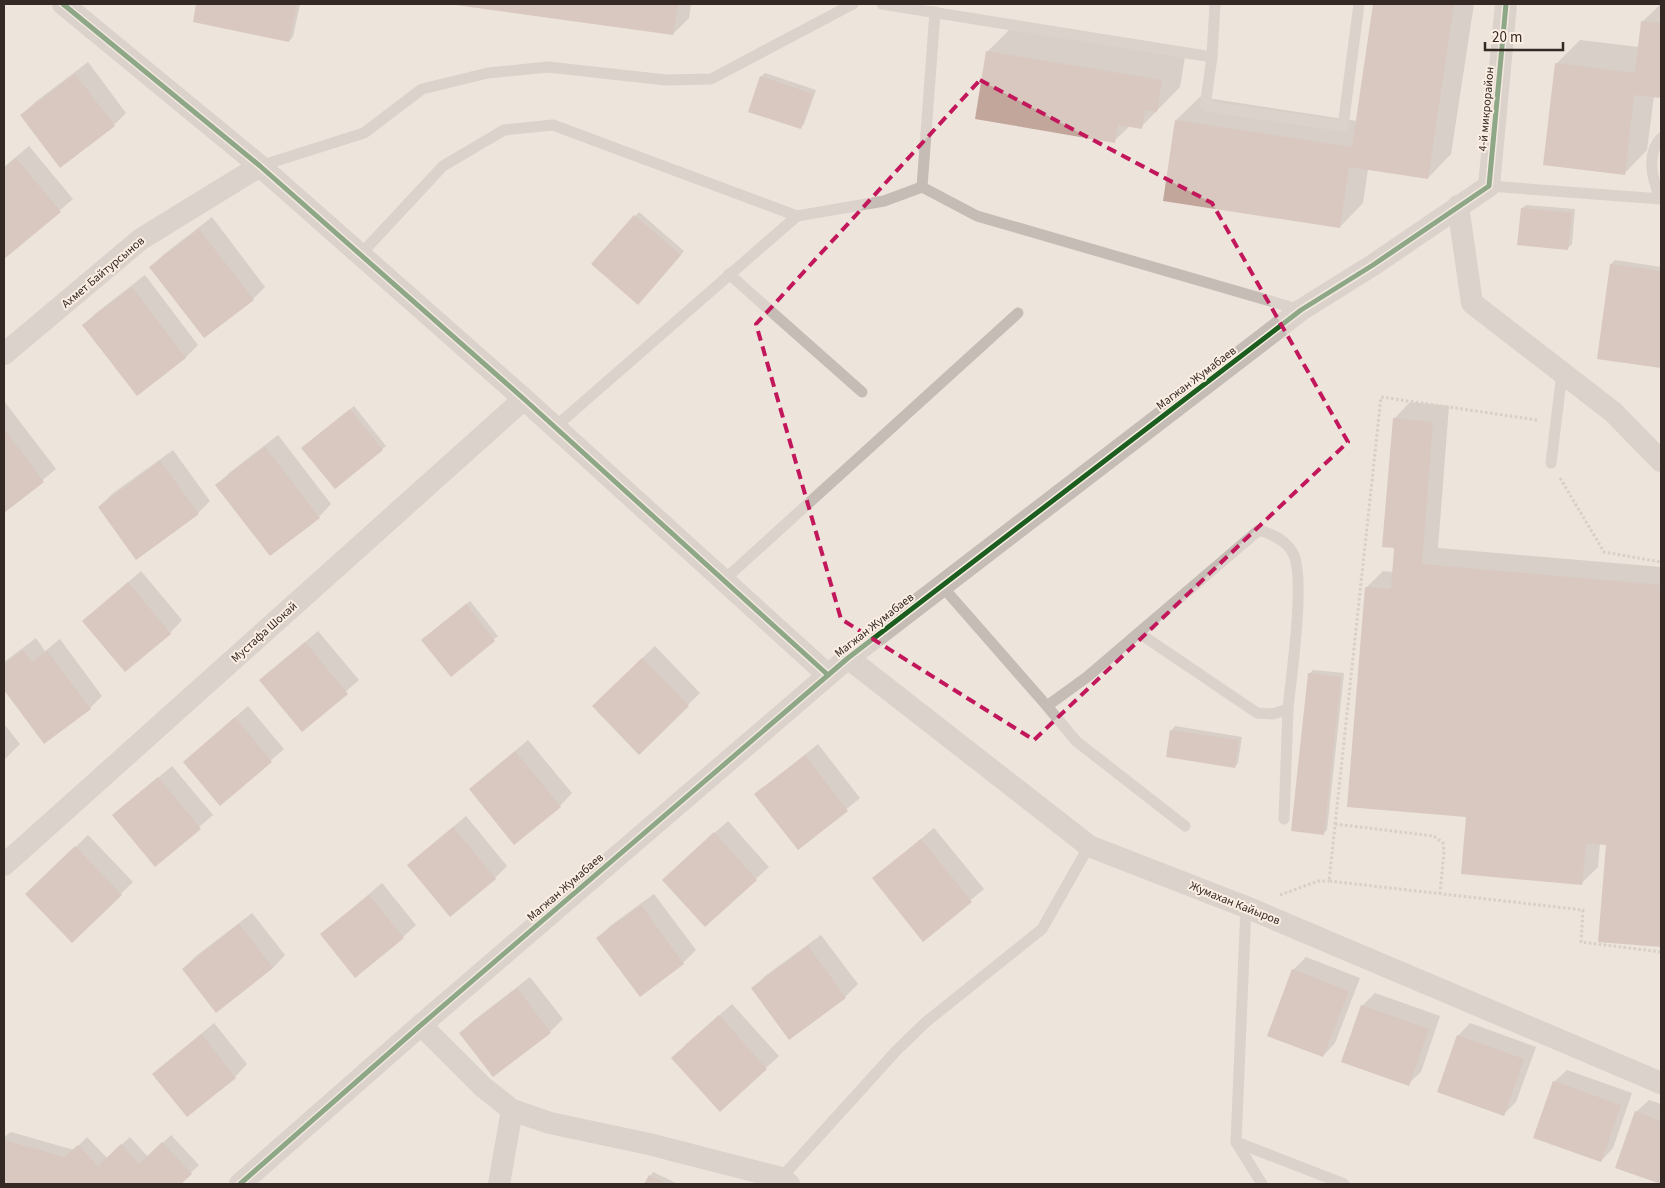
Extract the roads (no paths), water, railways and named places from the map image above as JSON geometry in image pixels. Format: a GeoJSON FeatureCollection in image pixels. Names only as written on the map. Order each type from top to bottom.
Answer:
{"type":"FeatureCollection","features":[{"type":"Feature","properties":{"kind":"street"},"geometry":{"type":"LineString","coordinates":[[63,4],[260,166],[524,399],[828,675]]}},
{"type":"Feature","properties":{"kind":"street","name":"4-й микрорайон"},"geometry":{"type":"LineString","coordinates":[[1489,186],[1506,4]]}},
{"type":"Feature","properties":{"kind":"street","name":"Ахмет Байтурсынов"},"geometry":{"type":"LineString","coordinates":[[4,354],[141,239],[260,166]]}},
{"type":"Feature","properties":{"kind":"street","name":"Магжан Жумабаев"},"geometry":{"type":"LineString","coordinates":[[240,1184],[421,1024],[848,658],[1301,310],[1373,266],[1489,186]]}},
{"type":"Feature","properties":{"kind":"street"},"geometry":{"type":"LineString","coordinates":[[1458,206],[1472,303],[1613,412],[1661,461]]}},
{"type":"Feature","properties":{"kind":"street","name":"Мустафа Шокай"},"geometry":{"type":"LineString","coordinates":[[4,865],[524,399]]}},
{"type":"Feature","properties":{"kind":"street","name":"Жумахан Кайыров"},"geometry":{"type":"LineString","coordinates":[[848,658],[1089,846],[1246,907],[1661,1083]]}},
{"type":"Feature","properties":{"kind":"street"},"geometry":{"type":"LineString","coordinates":[[421,1024],[483,1087],[512,1110],[550,1123],[649,1144],[785,1181]]}},
{"type":"Feature","properties":{"kind":"street"},"geometry":{"type":"LineString","coordinates":[[499,1184],[512,1110]]}},
{"type":"Feature","properties":{"kind":"lane"},"geometry":{"type":"LineString","coordinates":[[260,166],[364,133],[422,89],[488,73],[548,67],[666,80],[711,79],[853,4]]}},
{"type":"Feature","properties":{"kind":"lane"},"geometry":{"type":"LineString","coordinates":[[882,4],[1212,57]]}},
{"type":"Feature","properties":{"kind":"lane"},"geometry":{"type":"LineString","coordinates":[[1215,4],[1212,57],[1205,106],[1343,126],[1359,4]]}},
{"type":"Feature","properties":{"kind":"lane"},"geometry":{"type":"LineString","coordinates":[[922,187],[935,12]]}},
{"type":"Feature","properties":{"kind":"lane"},"geometry":{"type":"LineString","coordinates":[[360,255],[443,166],[504,130],[553,125],[797,216],[884,202],[922,187],[977,216],[1301,310]]}},
{"type":"Feature","properties":{"kind":"lane"},"geometry":{"type":"LineString","coordinates":[[1489,186],[1661,198],[1655,185],[1652,163],[1653,153],[1661,138]]}},
{"type":"Feature","properties":{"kind":"lane"},"geometry":{"type":"LineString","coordinates":[[555,427],[797,216]]}},
{"type":"Feature","properties":{"kind":"lane"},"geometry":{"type":"LineString","coordinates":[[729,274],[862,392]]}},
{"type":"Feature","properties":{"kind":"lane"},"geometry":{"type":"LineString","coordinates":[[724,580],[1018,313]]}},
{"type":"Feature","properties":{"kind":"lane"},"geometry":{"type":"LineString","coordinates":[[1551,463],[1562,373]]}},
{"type":"Feature","properties":{"kind":"lane"},"geometry":{"type":"LineString","coordinates":[[1047,706],[1087,677],[1259,530],[1275,535],[1293,553],[1300,583],[1288,709],[1284,819]]}},
{"type":"Feature","properties":{"kind":"lane"},"geometry":{"type":"LineString","coordinates":[[941,585],[1076,741],[1185,826]]}},
{"type":"Feature","properties":{"kind":"lane"},"geometry":{"type":"LineString","coordinates":[[1139,633],[1256,713],[1273,714],[1288,709]]}},
{"type":"Feature","properties":{"kind":"lane"},"geometry":{"type":"LineString","coordinates":[[785,1181],[896,1051],[926,1022],[1042,929],[1089,846]]}},
{"type":"Feature","properties":{"kind":"lane"},"geometry":{"type":"LineString","coordinates":[[1246,907],[1236,1142],[1262,1184]]}},
{"type":"Feature","properties":{"kind":"lane"},"geometry":{"type":"LineString","coordinates":[[1236,1142],[1344,1184]]}}]}
